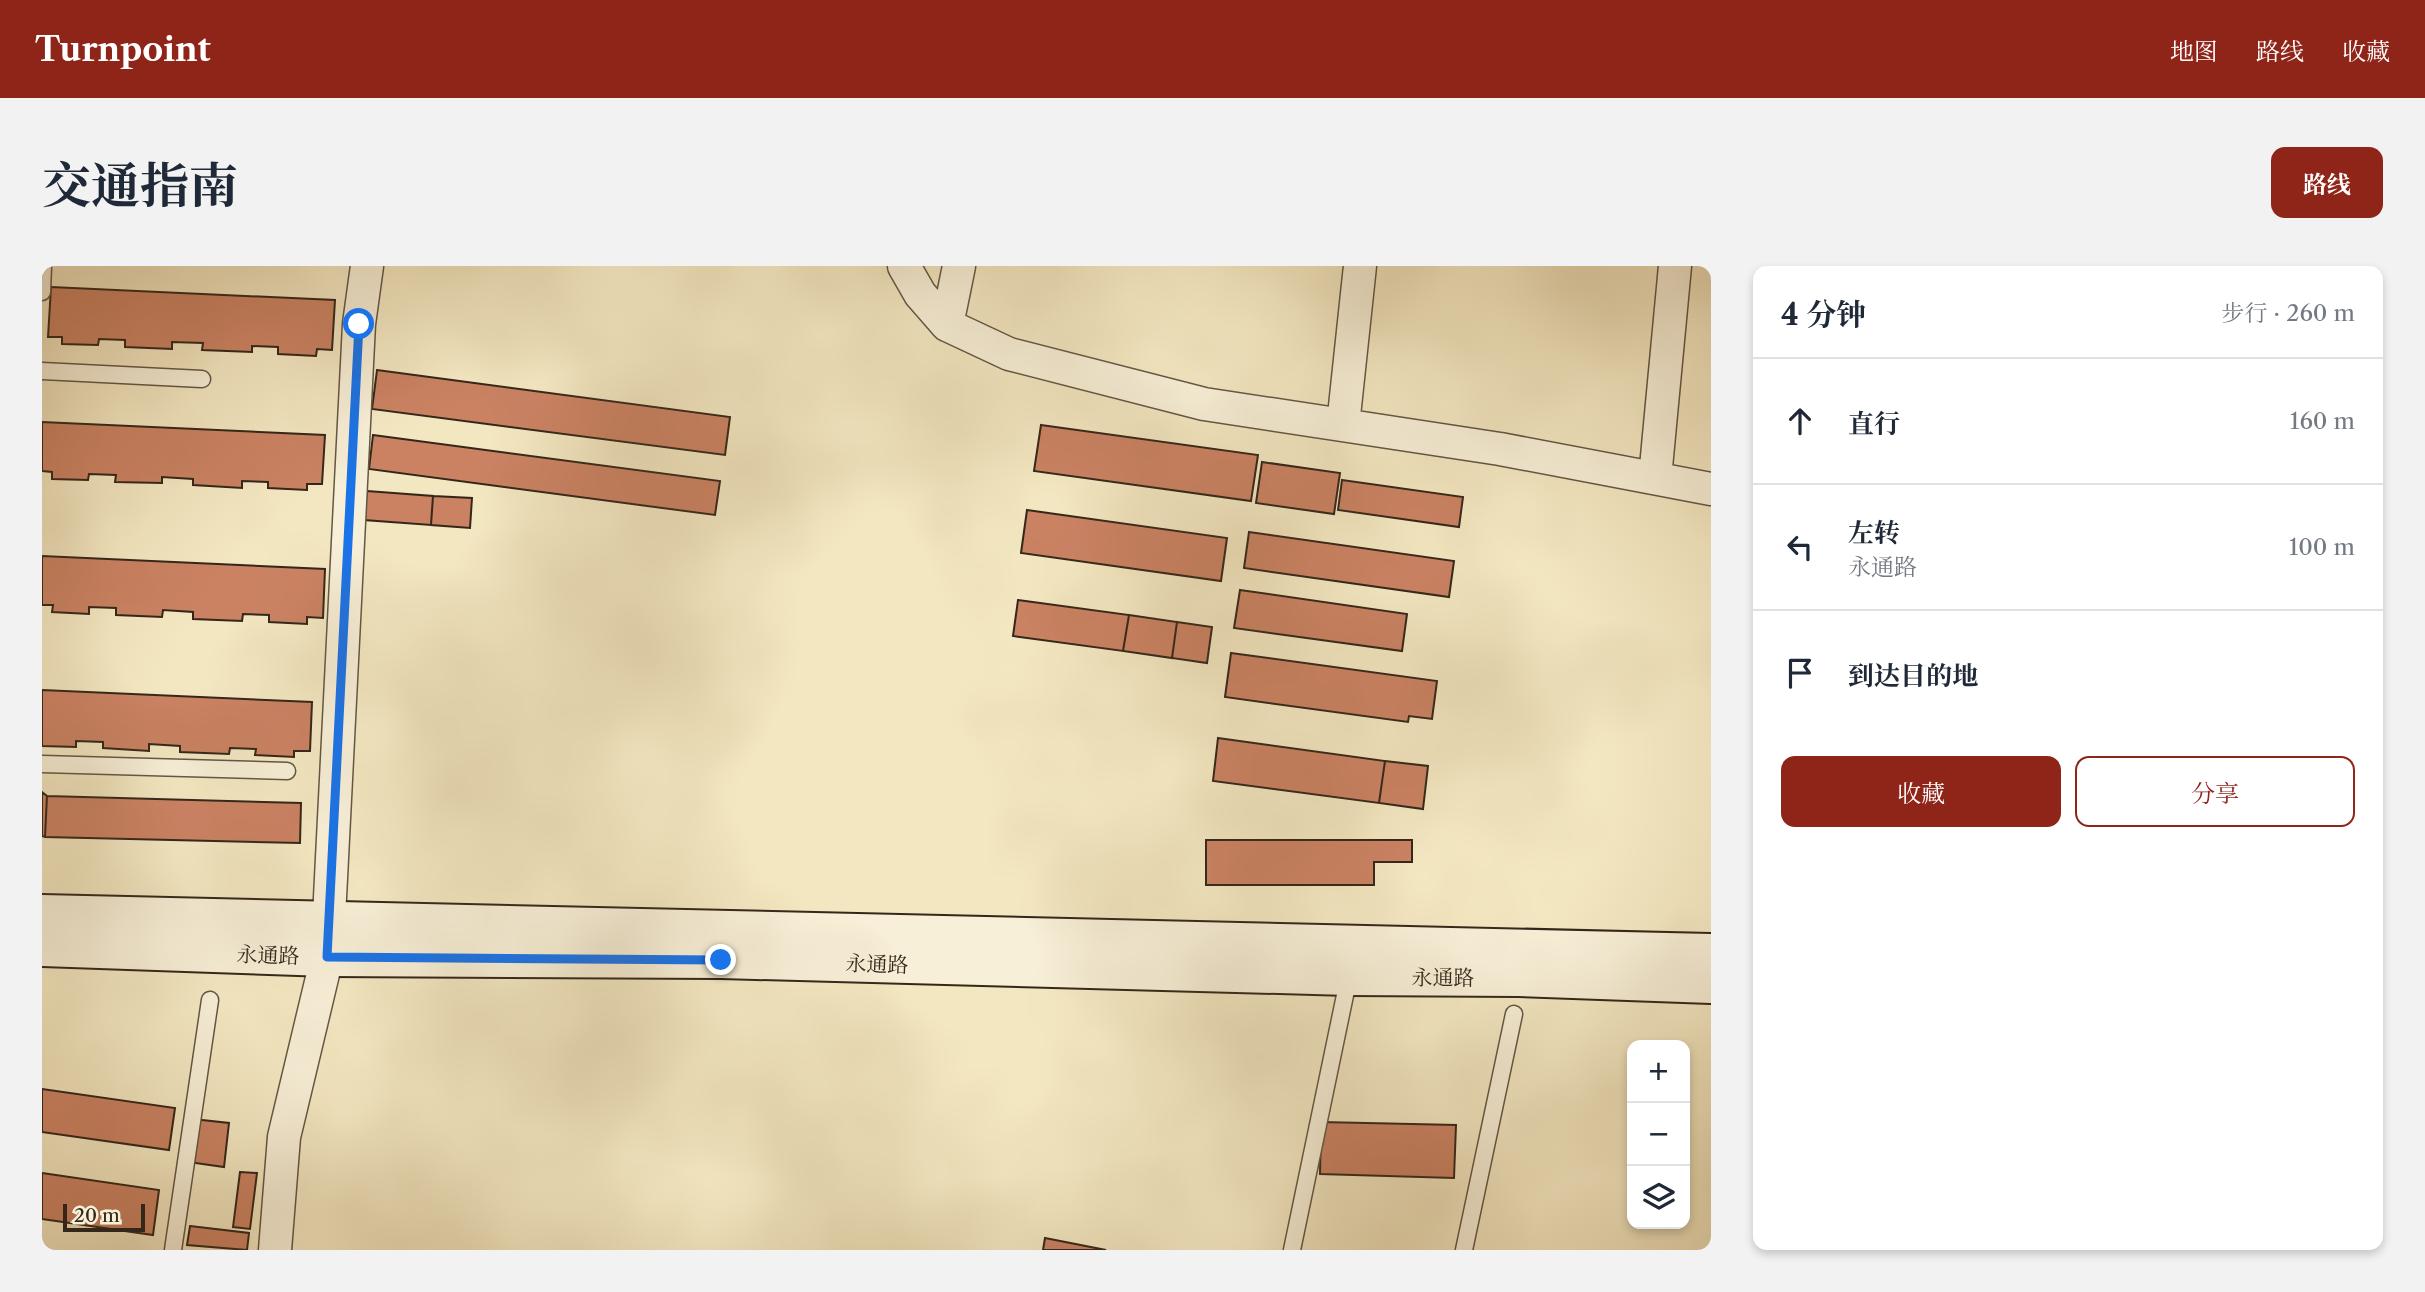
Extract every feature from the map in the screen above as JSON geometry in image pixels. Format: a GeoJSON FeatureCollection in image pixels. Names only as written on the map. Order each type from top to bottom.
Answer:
{"type":"FeatureCollection","features":[{"type":"Feature","properties":{"kind":"main road","name":"永通路"},"geometry":{"type":"LineString","coordinates":[[42,915],[328,939],[721,960],[1349,976],[1519,977],[1711,984]]}},
{"type":"Feature","properties":{"kind":"main road","name":"永通路"},"geometry":{"type":"LineString","coordinates":[[42,947],[328,939],[1711,953]]}},
{"type":"Feature","properties":{"kind":"street"},"geometry":{"type":"LineString","coordinates":[[275,1250],[284,1137],[328,939],[359,324],[367,266]]}},
{"type":"Feature","properties":{"kind":"street"},"geometry":{"type":"LineString","coordinates":[[904,266],[920,294],[947,325],[1009,354],[1204,404],[1500,449],[1711,489]]}},
{"type":"Feature","properties":{"kind":"street"},"geometry":{"type":"LineString","coordinates":[[947,325],[959,266]]}},
{"type":"Feature","properties":{"kind":"street"},"geometry":{"type":"LineString","coordinates":[[1343,425],[1360,266]]}},
{"type":"Feature","properties":{"kind":"street"},"geometry":{"type":"LineString","coordinates":[[1655,478],[1675,266]]}},
{"type":"Feature","properties":{"kind":"lane"},"geometry":{"type":"LineString","coordinates":[[42,292],[43,266]]}},
{"type":"Feature","properties":{"kind":"lane"},"geometry":{"type":"LineString","coordinates":[[42,371],[202,379]]}},
{"type":"Feature","properties":{"kind":"lane"},"geometry":{"type":"LineString","coordinates":[[42,764],[287,771]]}},
{"type":"Feature","properties":{"kind":"lane"},"geometry":{"type":"LineString","coordinates":[[1292,1250],[1349,976]]}},
{"type":"Feature","properties":{"kind":"lane"},"geometry":{"type":"LineString","coordinates":[[173,1250],[210,1000]]}},
{"type":"Feature","properties":{"kind":"lane"},"geometry":{"type":"LineString","coordinates":[[1464,1250],[1514,1014]]}},
{"type":"Feature","properties":{"kind":"building"},"geometry":{"type":"Polygon","coordinates":[[[51,287],[335,300],[332,350],[317,349],[316,356],[278,354],[278,347],[252,346],[252,352],[202,350],[203,343],[172,342],[172,349],[125,347],[125,340],[99,339],[98,345],[62,344],[62,337],[48,337],[51,287]]]}},
{"type":"Feature","properties":{"kind":"building"},"geometry":{"type":"Polygon","coordinates":[[[377,370],[730,417],[725,455],[372,409],[377,370]]]}},
{"type":"Feature","properties":{"kind":"building"},"geometry":{"type":"Polygon","coordinates":[[[42,422],[325,435],[322,484],[307,484],[307,490],[268,488],[268,482],[242,481],[242,488],[193,485],[193,479],[162,477],[162,483],[115,482],[116,475],[89,474],[88,480],[52,479],[52,472],[42,471],[42,422]]]}},
{"type":"Feature","properties":{"kind":"building"},"geometry":{"type":"Polygon","coordinates":[[[1041,425],[1258,455],[1251,501],[1034,471],[1041,425]]]}},
{"type":"Feature","properties":{"kind":"building"},"geometry":{"type":"Polygon","coordinates":[[[373,435],[720,481],[715,515],[369,469],[373,435]]]}},
{"type":"Feature","properties":{"kind":"building"},"geometry":{"type":"Polygon","coordinates":[[[1262,462],[1340,473],[1334,514],[1256,503],[1262,462]]]}},
{"type":"Feature","properties":{"kind":"building"},"geometry":{"type":"Polygon","coordinates":[[[1342,480],[1463,497],[1459,527],[1338,510],[1342,480]]]}},
{"type":"Feature","properties":{"kind":"building"},"geometry":{"type":"Polygon","coordinates":[[[367,491],[433,496],[431,525],[364,520],[367,491]]]}},
{"type":"Feature","properties":{"kind":"building"},"geometry":{"type":"Polygon","coordinates":[[[433,496],[472,498],[470,528],[431,525],[433,496]]]}},
{"type":"Feature","properties":{"kind":"building"},"geometry":{"type":"Polygon","coordinates":[[[1027,510],[1227,538],[1221,581],[1021,553],[1027,510]]]}},
{"type":"Feature","properties":{"kind":"building"},"geometry":{"type":"Polygon","coordinates":[[[1249,532],[1454,561],[1449,597],[1244,568],[1249,532]]]}},
{"type":"Feature","properties":{"kind":"building"},"geometry":{"type":"Polygon","coordinates":[[[42,556],[325,569],[323,618],[307,617],[307,624],[269,622],[269,615],[243,614],[242,621],[193,619],[193,612],[163,610],[162,617],[116,615],[116,608],[89,607],[89,614],[52,612],[53,605],[42,605],[42,556]]]}},
{"type":"Feature","properties":{"kind":"building"},"geometry":{"type":"Polygon","coordinates":[[[1240,590],[1407,614],[1402,651],[1234,628],[1240,590]]]}},
{"type":"Feature","properties":{"kind":"building"},"geometry":{"type":"Polygon","coordinates":[[[1018,600],[1129,615],[1123,651],[1013,636],[1018,600]]]}},
{"type":"Feature","properties":{"kind":"building"},"geometry":{"type":"Polygon","coordinates":[[[1129,615],[1177,622],[1172,658],[1123,651],[1129,615]]]}},
{"type":"Feature","properties":{"kind":"building"},"geometry":{"type":"Polygon","coordinates":[[[1177,622],[1212,627],[1207,663],[1172,658],[1177,622]]]}},
{"type":"Feature","properties":{"kind":"building"},"geometry":{"type":"Polygon","coordinates":[[[1231,653],[1437,681],[1432,719],[1409,716],[1408,722],[1225,697],[1231,653]]]}},
{"type":"Feature","properties":{"kind":"building"},"geometry":{"type":"Polygon","coordinates":[[[42,690],[312,702],[310,751],[294,751],[294,757],[255,755],[256,749],[230,748],[229,754],[180,752],[180,746],[149,744],[149,751],[103,748],[103,742],[76,741],[76,747],[42,746],[42,690]]]}},
{"type":"Feature","properties":{"kind":"building"},"geometry":{"type":"Polygon","coordinates":[[[1218,738],[1385,761],[1379,803],[1213,781],[1218,738]]]}},
{"type":"Feature","properties":{"kind":"building"},"geometry":{"type":"Polygon","coordinates":[[[1385,761],[1428,766],[1423,809],[1379,803],[1385,761]]]}},
{"type":"Feature","properties":{"kind":"building"},"geometry":{"type":"Polygon","coordinates":[[[42,792],[47,796],[45,837],[42,836],[42,792]]]}},
{"type":"Feature","properties":{"kind":"building"},"geometry":{"type":"Polygon","coordinates":[[[47,796],[301,803],[300,843],[45,837],[47,796]]]}},
{"type":"Feature","properties":{"kind":"building"},"geometry":{"type":"Polygon","coordinates":[[[1206,840],[1412,840],[1412,862],[1374,862],[1374,885],[1206,885],[1206,840]]]}},
{"type":"Feature","properties":{"kind":"building"},"geometry":{"type":"Polygon","coordinates":[[[42,1089],[175,1108],[169,1150],[42,1132],[42,1089]]]}},
{"type":"Feature","properties":{"kind":"building"},"geometry":{"type":"Polygon","coordinates":[[[193,1119],[229,1123],[224,1167],[188,1162],[193,1119]]]}},
{"type":"Feature","properties":{"kind":"building"},"geometry":{"type":"Polygon","coordinates":[[[1321,1122],[1456,1125],[1454,1178],[1320,1174],[1321,1122]]]}},
{"type":"Feature","properties":{"kind":"building"},"geometry":{"type":"Polygon","coordinates":[[[240,1172],[257,1173],[250,1229],[233,1227],[240,1172]]]}},
{"type":"Feature","properties":{"kind":"building"},"geometry":{"type":"Polygon","coordinates":[[[42,1173],[159,1190],[153,1235],[42,1219],[42,1173]]]}},
{"type":"Feature","properties":{"kind":"building"},"geometry":{"type":"Polygon","coordinates":[[[190,1226],[249,1233],[247,1250],[187,1245],[190,1226]]]}},
{"type":"Feature","properties":{"kind":"building"},"geometry":{"type":"Polygon","coordinates":[[[1045,1238],[1106,1250],[1043,1250],[1045,1238]]]}},
{"type":"Feature","properties":{"kind":"route"},"geometry":{"type":"LineString","coordinates":[[359,324],[327,957],[721,960]]}}]}
